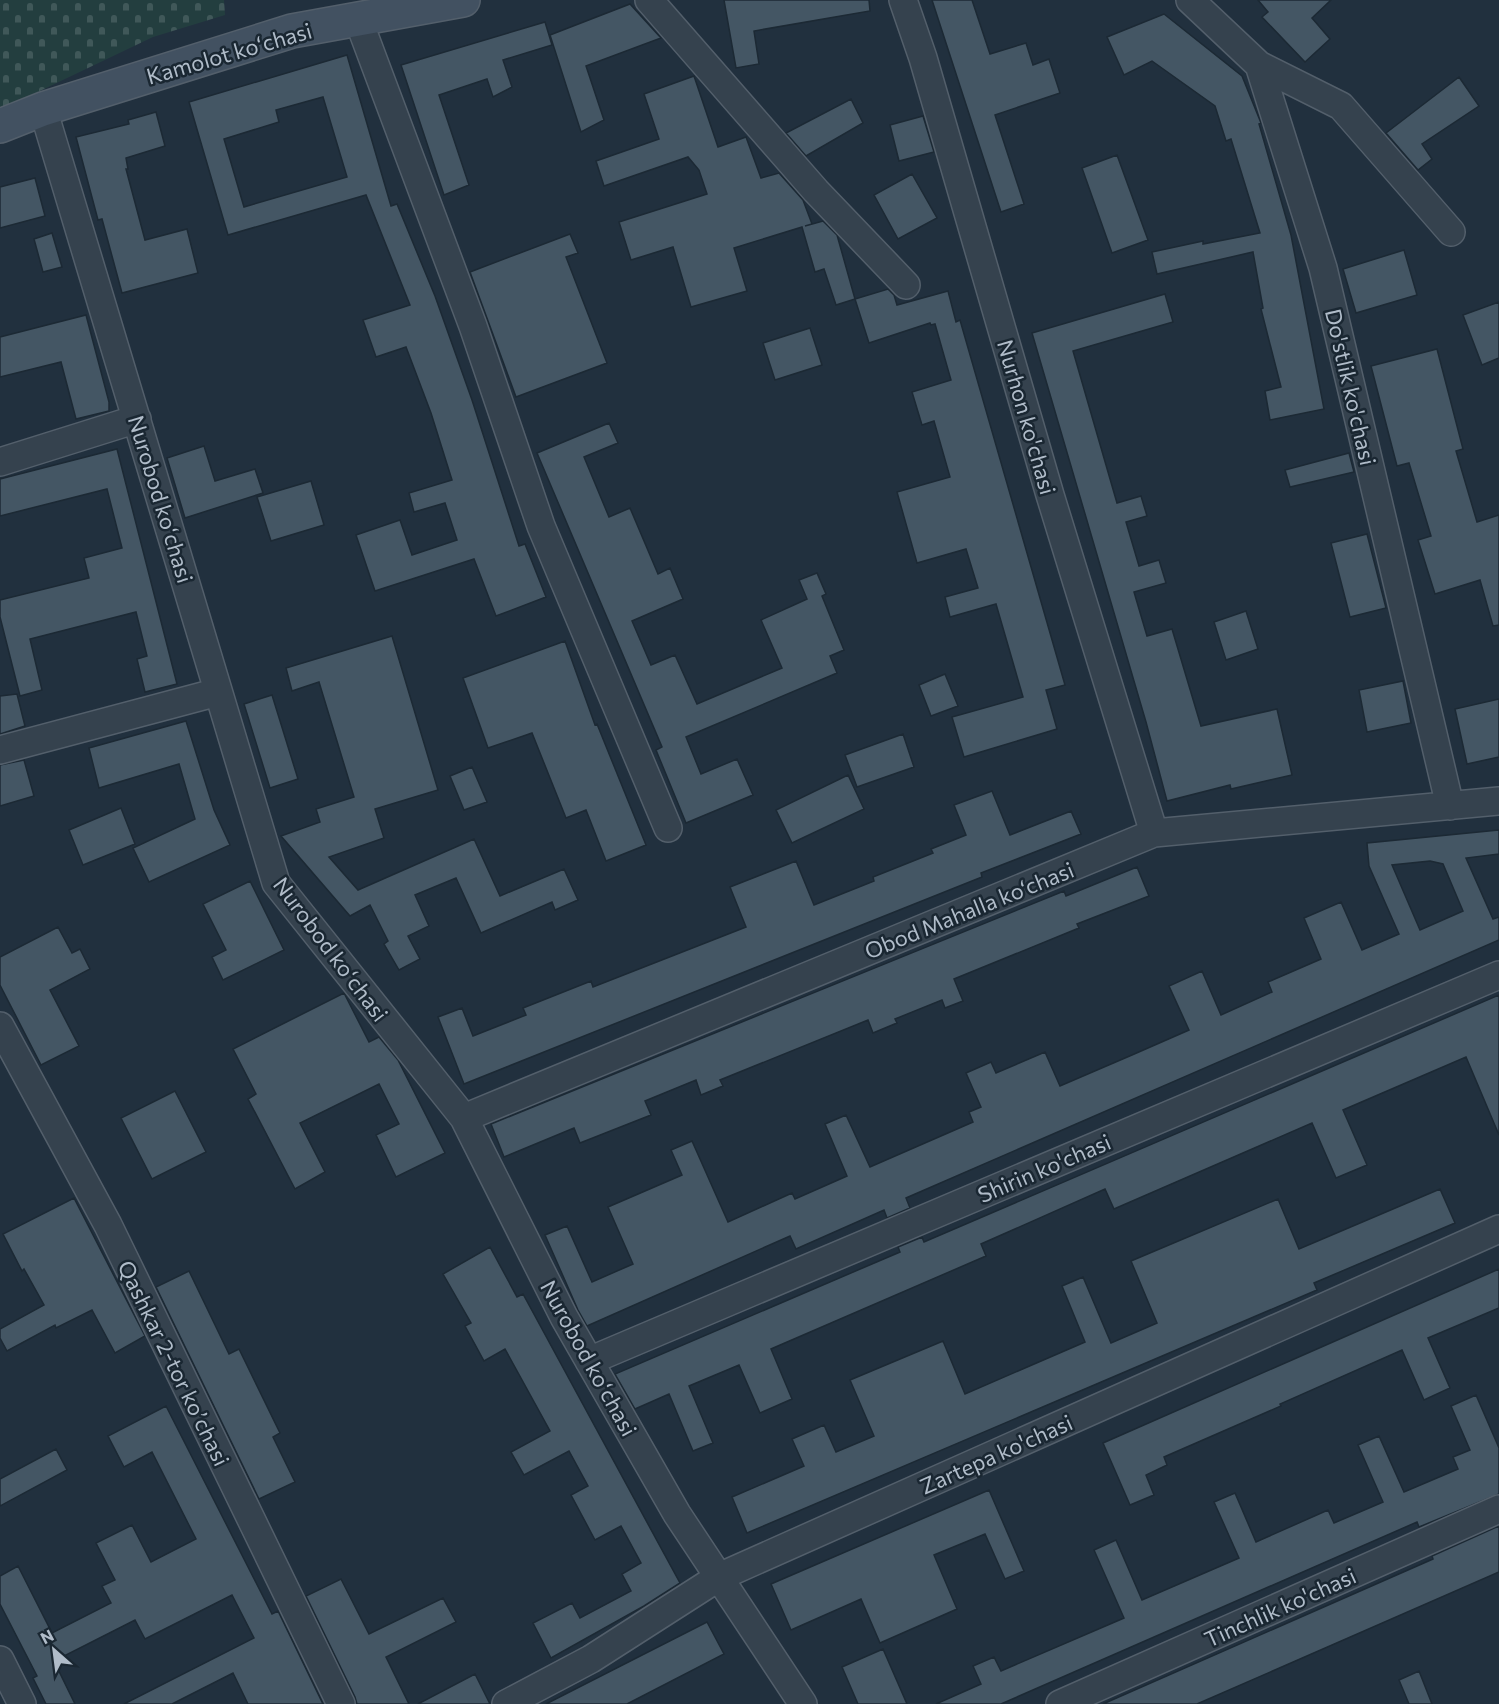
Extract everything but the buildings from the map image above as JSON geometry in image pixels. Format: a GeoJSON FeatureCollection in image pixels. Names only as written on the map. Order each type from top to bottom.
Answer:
{"type":"FeatureCollection","features":[{"type":"Feature","properties":{"kind":"street"},"geometry":{"type":"LineString","coordinates":[[649,0],[816,191],[906,285]]}},
{"type":"Feature","properties":{"kind":"street","name":"Nurhon ko'chasi"},"geometry":{"type":"LineString","coordinates":[[903,0],[923,58],[1050,495],[1154,833]]}},
{"type":"Feature","properties":{"kind":"street","name":"Do'stlik ko'chasi"},"geometry":{"type":"LineString","coordinates":[[1190,0],[1259,65],[1323,268],[1450,806]]}},
{"type":"Feature","properties":{"kind":"street","name":"Kamolot koʻchasi"},"geometry":{"type":"LineString","coordinates":[[0,126],[43,109],[292,31],[443,2]]}},
{"type":"Feature","properties":{"kind":"street"},"geometry":{"type":"LineString","coordinates":[[358,19],[473,326],[540,525],[668,828]]}},
{"type":"Feature","properties":{"kind":"street"},"geometry":{"type":"LineString","coordinates":[[1259,65],[1341,106],[1451,232]]}},
{"type":"Feature","properties":{"kind":"street","name":"Nurobod koʻchasi"},"geometry":{"type":"LineString","coordinates":[[43,109],[276,884],[464,1118],[564,1317],[677,1514],[803,1704]]}},
{"type":"Feature","properties":{"kind":"street"},"geometry":{"type":"LineString","coordinates":[[0,462],[137,419]]}},
{"type":"Feature","properties":{"kind":"street"},"geometry":{"type":"LineString","coordinates":[[0,750],[218,692]]}},
{"type":"Feature","properties":{"kind":"street","name":"Obod Mahalla ko‘chasi"},"geometry":{"type":"LineString","coordinates":[[464,1118],[1154,833],[1499,801]]}},
{"type":"Feature","properties":{"kind":"street","name":"Shirin ko'chasi"},"geometry":{"type":"LineString","coordinates":[[589,1361],[1499,975]]}},
{"type":"Feature","properties":{"kind":"street","name":"Qashkar 2-tor koʼchasi"},"geometry":{"type":"LineString","coordinates":[[0,1026],[108,1225],[340,1704]]}},
{"type":"Feature","properties":{"kind":"street","name":"Zartepa ko'chasi"},"geometry":{"type":"LineString","coordinates":[[506,1704],[591,1659],[719,1577],[1499,1229]]}},
{"type":"Feature","properties":{"kind":"street","name":"Tinchlik ko'chasi"},"geometry":{"type":"LineString","coordinates":[[1060,1704],[1499,1509]]}},
{"type":"Feature","properties":{"kind":"street"},"geometry":{"type":"LineString","coordinates":[[0,1660],[22,1704]]}},
{"type":"Feature","properties":{"kind":"green space"},"geometry":{"type":"Polygon","coordinates":[[[0,0],[224,0],[225,15],[153,37],[0,110],[0,0]]]}}]}
